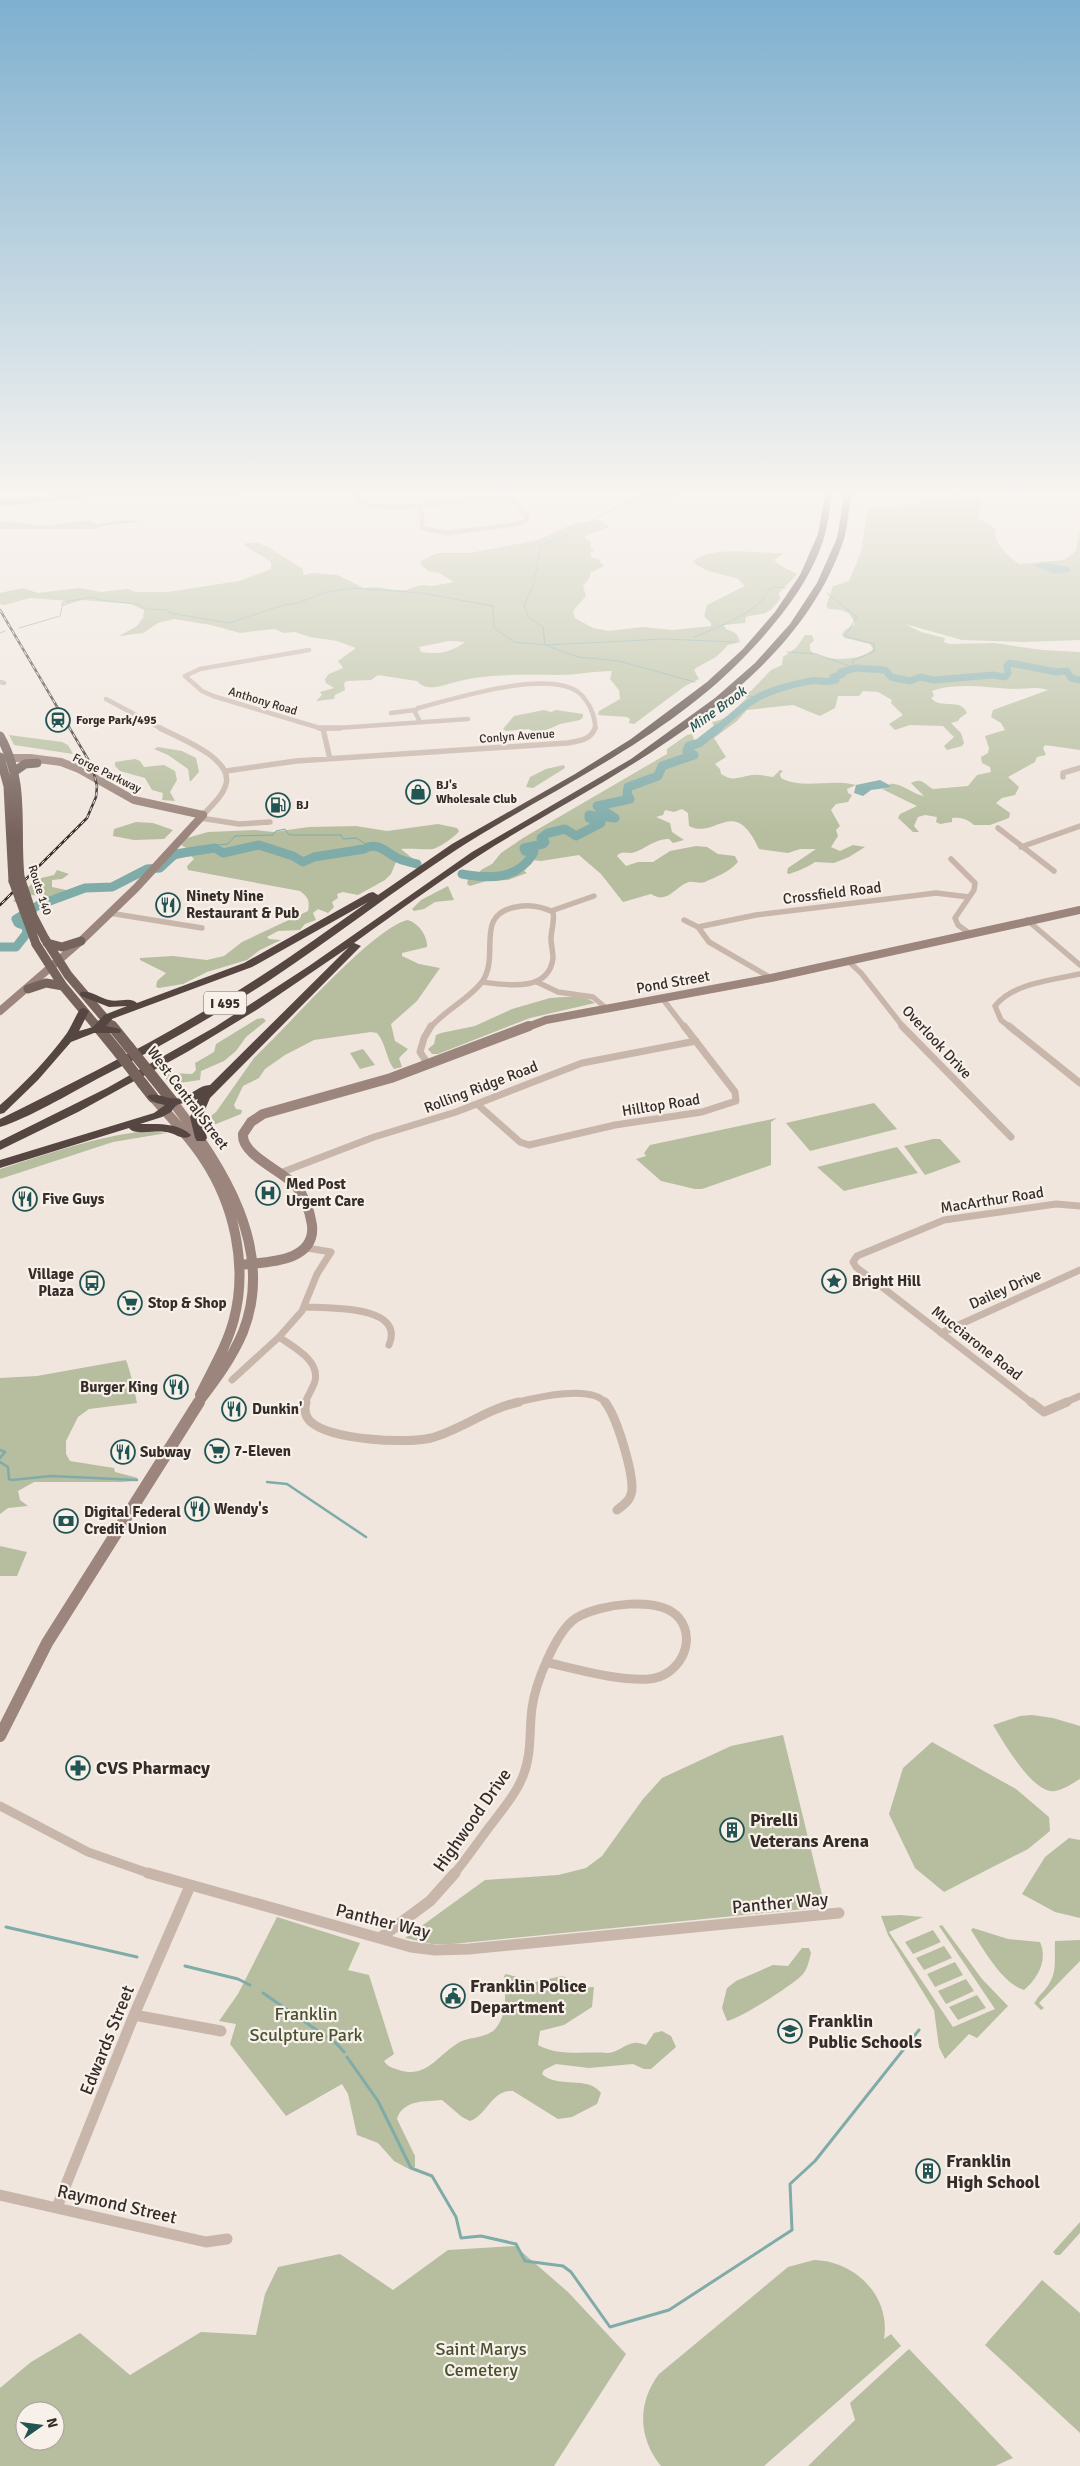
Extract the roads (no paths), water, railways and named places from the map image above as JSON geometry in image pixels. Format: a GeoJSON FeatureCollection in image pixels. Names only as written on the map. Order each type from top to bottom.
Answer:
{"type":"FeatureCollection","features":[{"type":"Feature","properties":{"kind":"highway","name":"I 495"},"geometry":{"type":"LineString","coordinates":[[0,1123],[137,1054],[219,1006],[290,961],[436,859],[620,750],[690,700],[734,662],[782,606]]}},
{"type":"Feature","properties":{"kind":"highway","name":"I 495"},"geometry":{"type":"LineString","coordinates":[[0,1146],[126,1082],[234,1020],[312,969],[476,854],[597,784],[645,753],[713,704],[744,676],[800,615],[806,606]]}},
{"type":"Feature","properties":{"kind":"highway"},"geometry":{"type":"LineString","coordinates":[[98,1028],[106,1019],[255,961],[436,859]]}},
{"type":"Feature","properties":{"kind":"highway"},"geometry":{"type":"LineString","coordinates":[[201,1138],[196,1120],[198,1108],[205,1097],[352,949],[434,882]]}},
{"type":"Feature","properties":{"kind":"highway"},"geometry":{"type":"LineString","coordinates":[[84,994],[98,1002],[115,1005],[169,996]]}},
{"type":"Feature","properties":{"kind":"highway"},"geometry":{"type":"LineString","coordinates":[[0,1111],[64,1044],[81,1022],[84,1011]]}},
{"type":"Feature","properties":{"kind":"highway"},"geometry":{"type":"LineString","coordinates":[[64,1044],[86,1031],[98,1028],[116,1031]]}},
{"type":"Feature","properties":{"kind":"highway"},"geometry":{"type":"LineString","coordinates":[[153,1097],[163,1102],[182,1101],[199,1094],[228,1072]]}},
{"type":"Feature","properties":{"kind":"highway"},"geometry":{"type":"LineString","coordinates":[[0,1164],[165,1112],[173,1102]]}},
{"type":"Feature","properties":{"kind":"highway"},"geometry":{"type":"LineString","coordinates":[[90,1136],[144,1127],[169,1128],[184,1135]]}},
{"type":"Feature","properties":{"kind":"main road","name":"Route 140"},"geometry":{"type":"LineString","coordinates":[[0,736],[12,759],[3,763],[18,792],[17,879],[43,942],[50,969]]}},
{"type":"Feature","properties":{"kind":"main road","name":"Forge Parkway"},"geometry":{"type":"LineString","coordinates":[[12,759],[37,762],[66,769],[113,796],[137,805],[202,816]]}},
{"type":"Feature","properties":{"kind":"main road","name":"Forge Parkway"},"geometry":{"type":"LineString","coordinates":[[3,763],[12,759],[62,764],[80,770],[126,796],[159,807],[202,816]]}},
{"type":"Feature","properties":{"kind":"main road"},"geometry":{"type":"LineString","coordinates":[[3,763],[25,764],[37,762]]}},
{"type":"Feature","properties":{"kind":"main road"},"geometry":{"type":"LineString","coordinates":[[0,1011],[28,989],[81,941],[153,869],[202,816]]}},
{"type":"Feature","properties":{"kind":"main road","name":"Pond Street"},"geometry":{"type":"LineString","coordinates":[[280,1173],[251,1152],[243,1139],[246,1127],[254,1119],[279,1109],[373,1084],[531,1024],[606,1008],[771,978],[1027,920],[1080,910]]}},
{"type":"Feature","properties":{"kind":"main road"},"geometry":{"type":"LineString","coordinates":[[43,942],[62,947],[81,941]]}},
{"type":"Feature","properties":{"kind":"main road","name":"Route 140"},"geometry":{"type":"LineString","coordinates":[[43,942],[58,962]]}},
{"type":"Feature","properties":{"kind":"main road","name":"West Central Street"},"geometry":{"type":"LineString","coordinates":[[0,1736],[47,1643],[194,1407],[212,1384],[247,1321],[253,1285],[254,1263],[249,1238],[220,1168],[201,1138],[173,1102],[58,962]]}},
{"type":"Feature","properties":{"kind":"main road","name":"West Central Street"},"geometry":{"type":"LineString","coordinates":[[50,969],[202,1156],[217,1182],[239,1249],[240,1296],[234,1320],[194,1407]]}},
{"type":"Feature","properties":{"kind":"main road"},"geometry":{"type":"LineString","coordinates":[[28,989],[46,983],[63,986]]}},
{"type":"Feature","properties":{"kind":"main road"},"geometry":{"type":"LineString","coordinates":[[240,1265],[290,1257],[307,1248],[311,1240],[312,1231],[305,1198],[295,1184],[280,1173]]}},
{"type":"Feature","properties":{"kind":"street","name":"Anthony Road"},"geometry":{"type":"LineString","coordinates":[[309,650],[200,669],[185,676],[202,691],[212,696],[323,729],[468,719]]}},
{"type":"Feature","properties":{"kind":"street","name":"Conlyn Avenue"},"geometry":{"type":"LineString","coordinates":[[226,771],[296,761],[558,744],[584,739],[590,736],[595,728],[594,718],[582,695],[572,689],[554,685],[502,689],[415,710],[392,713]]}},
{"type":"Feature","properties":{"kind":"street"},"geometry":{"type":"LineString","coordinates":[[106,699],[212,755],[226,771],[226,788],[202,816]]}},
{"type":"Feature","properties":{"kind":"street"},"geometry":{"type":"LineString","coordinates":[[415,710],[420,722]]}},
{"type":"Feature","properties":{"kind":"street"},"geometry":{"type":"LineString","coordinates":[[323,729],[327,738],[330,759]]}},
{"type":"Feature","properties":{"kind":"street"},"geometry":{"type":"LineString","coordinates":[[1063,777],[1064,774],[1080,768]]}},
{"type":"Feature","properties":{"kind":"street"},"geometry":{"type":"LineString","coordinates":[[202,816],[270,822],[239,824],[202,816]]}},
{"type":"Feature","properties":{"kind":"street"},"geometry":{"type":"LineString","coordinates":[[1021,847],[1080,826]]}},
{"type":"Feature","properties":{"kind":"street"},"geometry":{"type":"LineString","coordinates":[[998,828],[1054,872]]}},
{"type":"Feature","properties":{"kind":"street"},"geometry":{"type":"LineString","coordinates":[[1072,829],[1080,834]]}},
{"type":"Feature","properties":{"kind":"street"},"geometry":{"type":"LineString","coordinates":[[952,859],[975,882],[976,886],[955,918],[958,925],[969,933]]}},
{"type":"Feature","properties":{"kind":"street","name":"Crossfield Road"},"geometry":{"type":"LineString","coordinates":[[698,926],[756,915],[936,893],[969,897]]}},
{"type":"Feature","properties":{"kind":"street"},"geometry":{"type":"LineString","coordinates":[[428,1064],[420,1052],[429,1028],[439,1017],[482,982],[491,963],[490,927],[495,917],[506,910],[524,906],[538,907],[551,911],[594,896]]}},
{"type":"Feature","properties":{"kind":"street"},"geometry":{"type":"LineString","coordinates":[[482,982],[518,986],[537,982],[548,974],[552,964],[551,937],[554,916],[551,911]]}},
{"type":"Feature","properties":{"kind":"street"},"geometry":{"type":"LineString","coordinates":[[109,913],[202,928]]}},
{"type":"Feature","properties":{"kind":"street"},"geometry":{"type":"LineString","coordinates":[[684,920],[698,926],[701,934],[709,942],[771,978]]}},
{"type":"Feature","properties":{"kind":"street"},"geometry":{"type":"LineString","coordinates":[[1027,920],[1080,965]]}},
{"type":"Feature","properties":{"kind":"street","name":"Overlook Drive"},"geometry":{"type":"LineString","coordinates":[[848,961],[862,973],[899,1023],[1011,1137]]}},
{"type":"Feature","properties":{"kind":"street"},"geometry":{"type":"LineString","coordinates":[[1080,974],[1012,992],[1001,997],[995,1006],[1001,1020],[1080,1083]]}},
{"type":"Feature","properties":{"kind":"street"},"geometry":{"type":"LineString","coordinates":[[537,982],[558,992],[593,997],[606,1008]]}},
{"type":"Feature","properties":{"kind":"street","name":"Hilltop Road"},"geometry":{"type":"LineString","coordinates":[[477,1104],[520,1142],[529,1145],[615,1125],[702,1112],[736,1101],[736,1094],[662,998]]}},
{"type":"Feature","properties":{"kind":"street","name":"Rolling Ridge Road"},"geometry":{"type":"LineString","coordinates":[[280,1173],[374,1137],[477,1104],[582,1063],[696,1042]]}},
{"type":"Feature","properties":{"kind":"street","name":"MacArthur Road"},"geometry":{"type":"LineString","coordinates":[[856,1257],[944,1220],[1056,1204],[1080,1206]]}},
{"type":"Feature","properties":{"kind":"street"},"geometry":{"type":"LineString","coordinates":[[232,1380],[278,1337],[305,1307],[317,1274],[331,1252],[307,1248]]}},
{"type":"Feature","properties":{"kind":"street","name":"Mucciarone Road"},"geometry":{"type":"LineString","coordinates":[[856,1257],[853,1262],[856,1267],[1044,1412],[1080,1396]]}},
{"type":"Feature","properties":{"kind":"street","name":"Dailey Drive"},"geometry":{"type":"LineString","coordinates":[[942,1333],[1080,1270]]}},
{"type":"Feature","properties":{"kind":"street"},"geometry":{"type":"LineString","coordinates":[[305,1307],[370,1313],[381,1318],[391,1327],[393,1334],[389,1345]]}},
{"type":"Feature","properties":{"kind":"street"},"geometry":{"type":"LineString","coordinates":[[278,1337],[306,1357],[315,1368],[315,1382],[304,1405],[305,1414],[309,1422],[337,1434],[415,1441],[442,1433],[514,1402],[576,1393],[597,1395],[612,1411],[632,1489],[628,1502],[617,1510]]}},
{"type":"Feature","properties":{"kind":"street","name":"Highwood Drive"},"geometry":{"type":"LineString","coordinates":[[380,1938],[425,1906],[445,1886],[520,1787],[528,1761],[532,1706],[549,1663],[566,1627],[583,1614],[611,1605],[635,1604],[667,1610],[680,1617],[687,1633],[686,1644],[679,1664],[671,1672],[658,1678],[651,1679],[595,1672],[549,1663]]}},
{"type":"Feature","properties":{"kind":"street","name":"Panther Way"},"geometry":{"type":"LineString","coordinates":[[0,1806],[92,1854],[190,1886],[426,1949],[460,1950],[840,1913]]}},
{"type":"Feature","properties":{"kind":"street","name":"Edwards Street"},"geometry":{"type":"LineString","coordinates":[[57,2207],[134,2015],[190,1886]]}},
{"type":"Feature","properties":{"kind":"street"},"geometry":{"type":"LineString","coordinates":[[134,2015],[220,2031]]}},
{"type":"Feature","properties":{"kind":"street","name":"Raymond Street"},"geometry":{"type":"LineString","coordinates":[[0,2195],[206,2242],[227,2239]]}},
{"type":"Feature","properties":{"kind":"water"},"geometry":{"type":"Polygon","coordinates":[[[880,780],[893,787],[871,790],[863,796],[854,793],[856,785],[880,780]]]}},
{"type":"Feature","properties":{"kind":"waterway"},"geometry":{"type":"LineString","coordinates":[[19,628],[60,616],[62,606]]}},
{"type":"Feature","properties":{"kind":"waterway"},"geometry":{"type":"LineString","coordinates":[[141,606],[146,609],[168,610],[169,613],[229,623],[281,606]]}},
{"type":"Feature","properties":{"kind":"waterway"},"geometry":{"type":"LineString","coordinates":[[493,606],[494,628],[514,642],[545,645]]}},
{"type":"Feature","properties":{"kind":"waterway"},"geometry":{"type":"LineString","coordinates":[[524,606],[528,617],[543,627],[545,645]]}},
{"type":"Feature","properties":{"kind":"waterway"},"geometry":{"type":"LineString","coordinates":[[694,637],[726,623],[756,606]]}},
{"type":"Feature","properties":{"kind":"waterway"},"geometry":{"type":"LineString","coordinates":[[843,606],[857,617],[845,636],[874,644],[875,651],[852,661],[856,668]]}},
{"type":"Feature","properties":{"kind":"waterway"},"geometry":{"type":"LineString","coordinates":[[0,633],[5,631]]}},
{"type":"Feature","properties":{"kind":"waterway"},"geometry":{"type":"LineString","coordinates":[[545,645],[664,639],[736,642]]}},
{"type":"Feature","properties":{"kind":"waterway"},"geometry":{"type":"LineString","coordinates":[[545,645],[578,657],[619,661],[695,682]]}},
{"type":"Feature","properties":{"kind":"waterway"},"geometry":{"type":"LineString","coordinates":[[787,652],[816,654],[855,668]]}},
{"type":"Feature","properties":{"kind":"waterway","name":"Mine Brook"},"geometry":{"type":"LineString","coordinates":[[717,729],[747,704],[763,695],[810,681],[828,682],[836,680],[833,677],[843,674],[841,672],[856,668],[885,670],[891,677],[910,681],[920,677],[934,680],[993,675],[1005,677],[1008,673],[1007,666],[1010,663],[1056,672],[1067,671],[1071,678],[1080,680]]}},
{"type":"Feature","properties":{"kind":"waterway"},"geometry":{"type":"LineString","coordinates":[[740,693],[756,698]]}},
{"type":"Feature","properties":{"kind":"waterway","name":"Mine Brook"},"geometry":{"type":"LineString","coordinates":[[462,874],[492,877],[511,873],[526,863],[534,852],[525,851],[524,848],[543,844],[545,842],[541,838],[548,833],[565,829],[576,836],[601,823],[589,818],[589,815],[615,818],[597,806],[630,799],[627,794],[628,787],[658,776],[662,766],[694,755],[687,751],[689,746],[699,743],[718,728]]}},
{"type":"Feature","properties":{"kind":"waterway","name":"Mine Brook"},"geometry":{"type":"LineString","coordinates":[[215,848],[216,845],[228,844],[235,836],[273,835],[276,831],[285,829],[289,835],[341,835],[343,839],[356,838],[369,846]]}},
{"type":"Feature","properties":{"kind":"waterway","name":"Mine Brook"},"geometry":{"type":"LineString","coordinates":[[0,947],[16,947],[27,933],[26,926],[18,923],[16,919],[39,905],[85,888],[112,887],[147,869],[160,868],[175,854],[215,848],[223,853],[259,845],[293,856],[303,862],[314,857],[373,846],[381,848],[399,859],[417,864]]}},
{"type":"Feature","properties":{"kind":"waterway"},"geometry":{"type":"LineString","coordinates":[[0,1450],[5,1452],[0,1458]]}},
{"type":"Feature","properties":{"kind":"waterway"},"geometry":{"type":"LineString","coordinates":[[0,1462],[8,1467],[9,1479],[12,1480],[51,1476],[137,1480]]}},
{"type":"Feature","properties":{"kind":"waterway"},"geometry":{"type":"LineString","coordinates":[[267,1482],[287,1484],[366,1537]]}},
{"type":"Feature","properties":{"kind":"waterway"},"geometry":{"type":"LineString","coordinates":[[6,1927],[137,1957]]}},
{"type":"Feature","properties":{"kind":"waterway"},"geometry":{"type":"LineString","coordinates":[[185,1966],[238,1979],[250,1985]]}},
{"type":"Feature","properties":{"kind":"waterway"},"geometry":{"type":"LineString","coordinates":[[263,1993],[337,2044],[344,2052]]}},
{"type":"Feature","properties":{"kind":"waterway"},"geometry":{"type":"LineString","coordinates":[[347,2057],[378,2101],[411,2168],[432,2176],[456,2217],[461,2238],[481,2236],[516,2244],[525,2261],[563,2266],[571,2272],[610,2327],[669,2310],[792,2230],[790,2184],[815,2161],[919,2030]]}},
{"type":"Feature","properties":{"kind":"railway"},"geometry":{"type":"LineString","coordinates":[[0,610],[92,766],[97,786],[96,797],[87,818],[0,905]]}},
{"type":"Feature","properties":{"kind":"place","name":"Forge Park/495"},"geometry":{"type":"Point","coordinates":[58,720]}},
{"type":"Feature","properties":{"kind":"place","name":"BJ's Wholesale Club"},"geometry":{"type":"Point","coordinates":[418,792]}},
{"type":"Feature","properties":{"kind":"place","name":"BJ"},"geometry":{"type":"Point","coordinates":[278,805]}},
{"type":"Feature","properties":{"kind":"place","name":"Ninety Nine Restaurant & Pub"},"geometry":{"type":"Point","coordinates":[168,905]}},
{"type":"Feature","properties":{"kind":"place","name":"Med Post Urgent Care"},"geometry":{"type":"Point","coordinates":[268,1193]}},
{"type":"Feature","properties":{"kind":"place","name":"Five Guys"},"geometry":{"type":"Point","coordinates":[25,1199]}},
{"type":"Feature","properties":{"kind":"place","name":"Bright Hill"},"geometry":{"type":"Point","coordinates":[834,1281]}},
{"type":"Feature","properties":{"kind":"place","name":"Village Plaza"},"geometry":{"type":"Point","coordinates":[92,1283]}},
{"type":"Feature","properties":{"kind":"place","name":"Stop & Shop"},"geometry":{"type":"Point","coordinates":[130,1303]}},
{"type":"Feature","properties":{"kind":"place","name":"Burger King"},"geometry":{"type":"Point","coordinates":[176,1387]}},
{"type":"Feature","properties":{"kind":"place","name":"Dunkin'"},"geometry":{"type":"Point","coordinates":[234,1409]}},
{"type":"Feature","properties":{"kind":"place","name":"7-Eleven"},"geometry":{"type":"Point","coordinates":[217,1451]}},
{"type":"Feature","properties":{"kind":"place","name":"Subway"},"geometry":{"type":"Point","coordinates":[123,1452]}},
{"type":"Feature","properties":{"kind":"place","name":"Wendy's"},"geometry":{"type":"Point","coordinates":[197,1509]}},
{"type":"Feature","properties":{"kind":"place","name":"Digital Federal Credit Union"},"geometry":{"type":"Point","coordinates":[66,1521]}},
{"type":"Feature","properties":{"kind":"place","name":"CVS Pharmacy"},"geometry":{"type":"Point","coordinates":[78,1768]}},
{"type":"Feature","properties":{"kind":"place","name":"Pirelli Veterans Arena"},"geometry":{"type":"Point","coordinates":[732,1830]}},
{"type":"Feature","properties":{"kind":"place","name":"Franklin Police Department"},"geometry":{"type":"Point","coordinates":[453,1996]}},
{"type":"Feature","properties":{"kind":"place","name":"Franklin Public Schools"},"geometry":{"type":"Point","coordinates":[790,2031]}},
{"type":"Feature","properties":{"kind":"place","name":"Franklin High School"},"geometry":{"type":"Point","coordinates":[928,2171]}},
{"type":"Feature","properties":{"kind":"park label","name":"Franklin Sculpture Park"},"geometry":{"type":"Point","coordinates":[306,2024]}},
{"type":"Feature","properties":{"kind":"park label","name":"Saint Marys Cemetery"},"geometry":{"type":"Point","coordinates":[481,2359]}}]}
